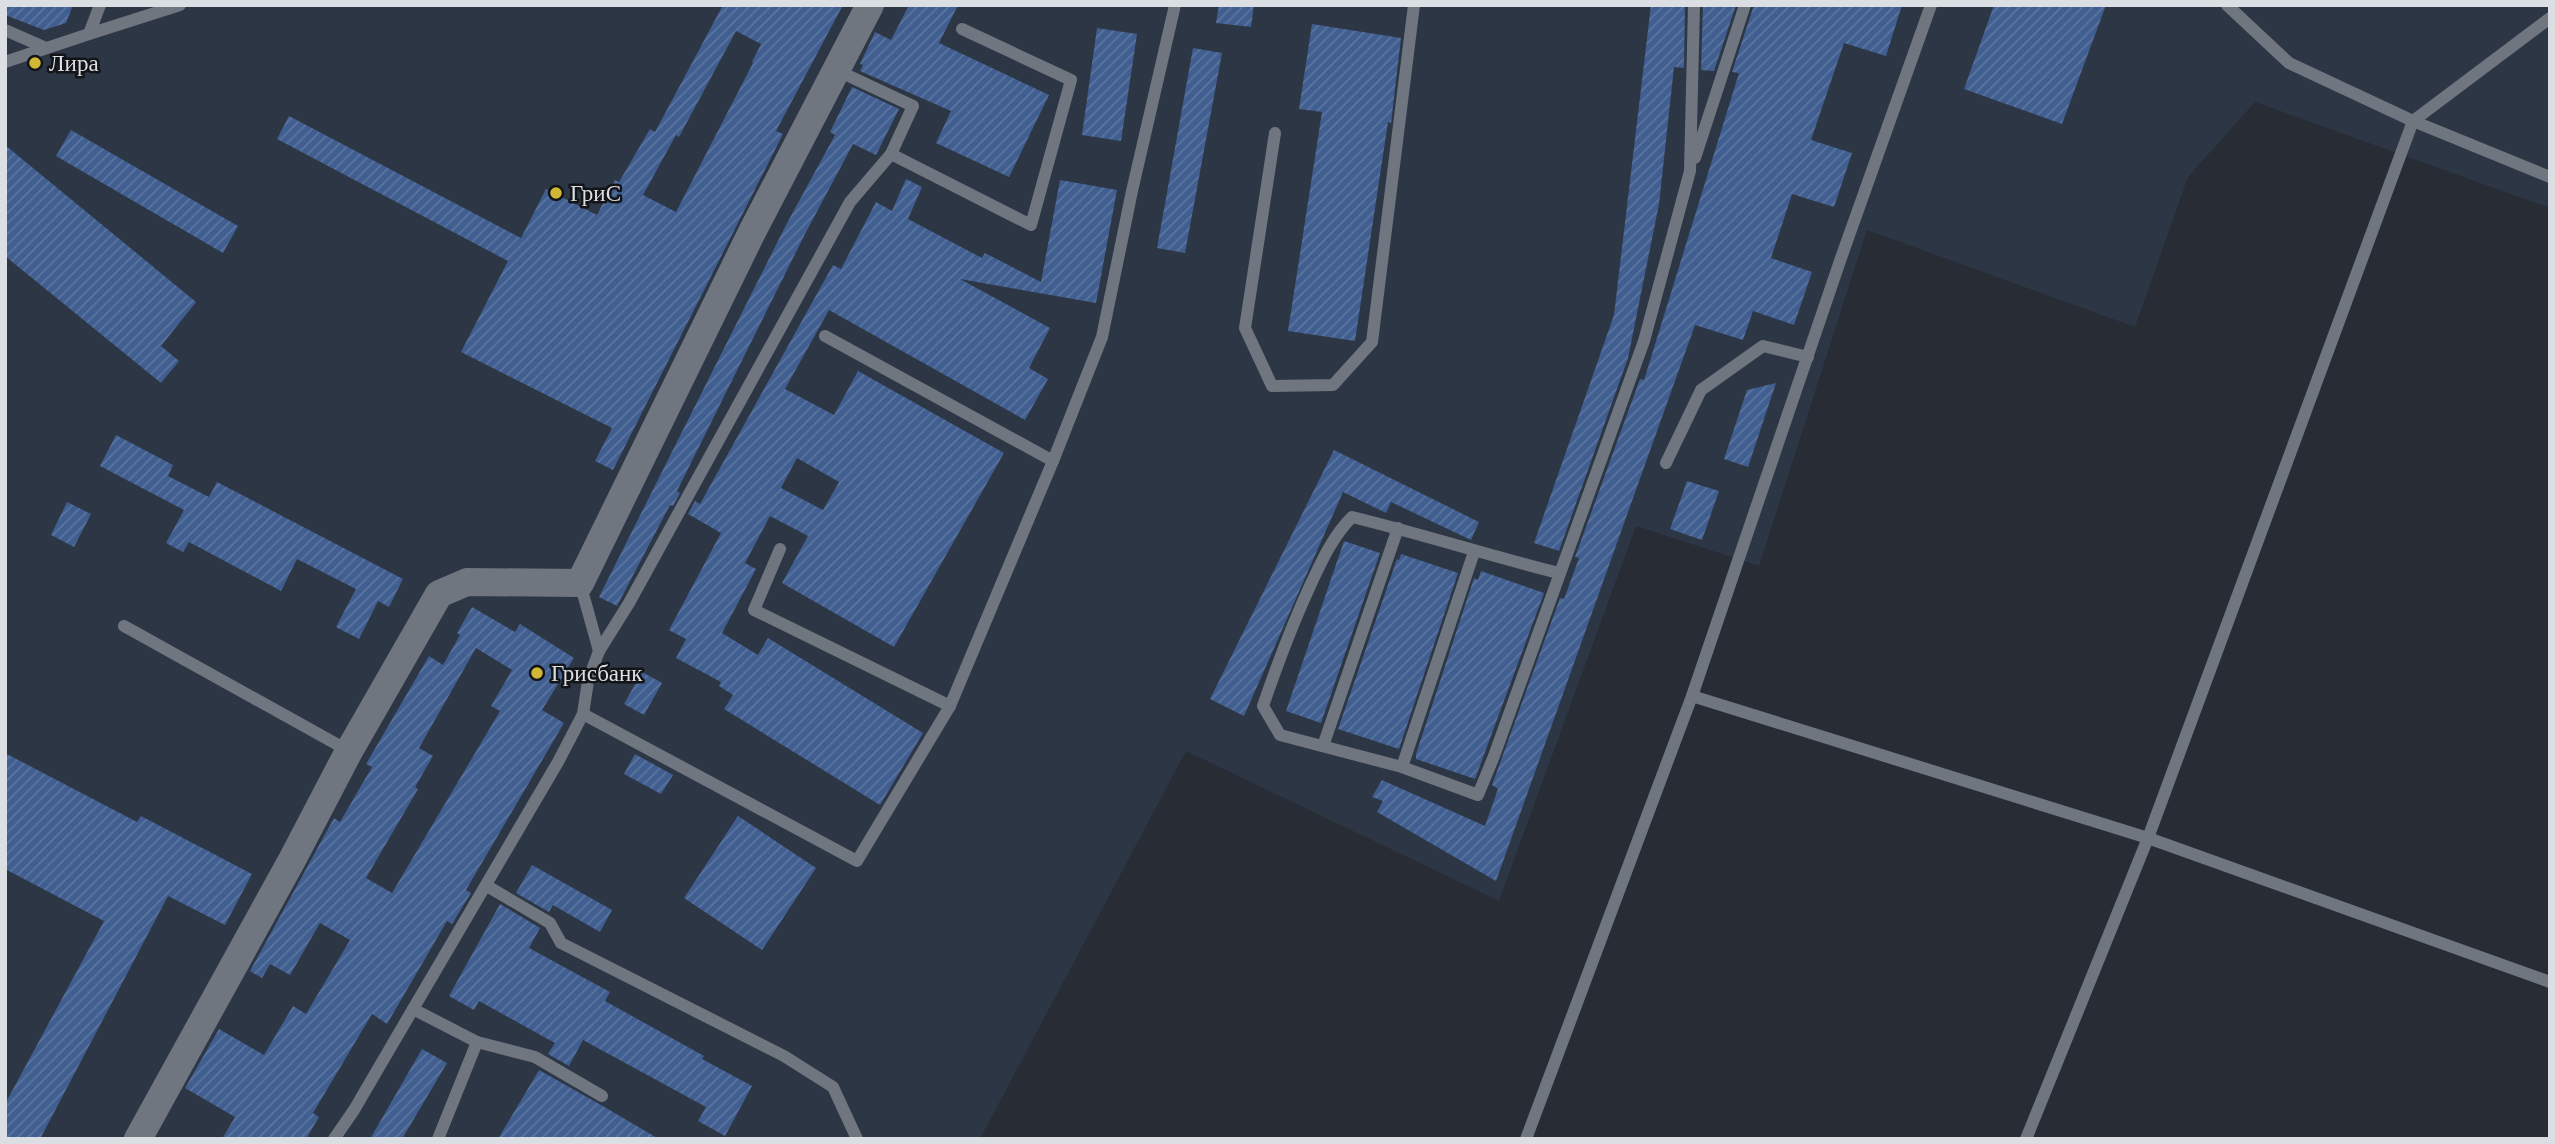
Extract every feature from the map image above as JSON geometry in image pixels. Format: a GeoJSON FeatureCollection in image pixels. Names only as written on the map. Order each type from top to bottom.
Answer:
{"type":"FeatureCollection","features":[{"type":"Feature","properties":{"kind":"street"},"geometry":{"type":"LineString","coordinates":[[138,1139],[349,751],[439,594],[467,582],[580,583],[751,232],[870,5]]}},
{"type":"Feature","properties":{"kind":"lane"},"geometry":{"type":"LineString","coordinates":[[89,34],[100,5]]}},
{"type":"Feature","properties":{"kind":"lane"},"geometry":{"type":"LineString","coordinates":[[5,62],[180,5]]}},
{"type":"Feature","properties":{"kind":"lane"},"geometry":{"type":"LineString","coordinates":[[583,714],[857,861],[950,706],[1053,461],[1101,337],[1175,5]]}},
{"type":"Feature","properties":{"kind":"lane"},"geometry":{"type":"LineString","coordinates":[[1276,133],[1245,328],[1272,386],[1333,385],[1372,342],[1413,5]]}},
{"type":"Feature","properties":{"kind":"lane"},"geometry":{"type":"LineString","coordinates":[[1690,171],[1694,5]]}},
{"type":"Feature","properties":{"kind":"lane"},"geometry":{"type":"LineString","coordinates":[[1559,573],[1352,517],[1338,531],[1284,644],[1263,706],[1280,735],[1402,767],[1478,795],[1644,341],[1690,171],[1745,5]]}},
{"type":"Feature","properties":{"kind":"lane"},"geometry":{"type":"LineString","coordinates":[[1526,1139],[1692,696],[1931,5]]}},
{"type":"Feature","properties":{"kind":"lane"},"geometry":{"type":"LineString","coordinates":[[2227,5],[2289,64],[2413,121],[2550,177]]}},
{"type":"Feature","properties":{"kind":"lane"},"geometry":{"type":"LineString","coordinates":[[2026,1139],[2148,838],[2413,121],[2550,18]]}},
{"type":"Feature","properties":{"kind":"lane"},"geometry":{"type":"LineString","coordinates":[[891,154],[1031,225],[1071,80],[962,29]]}},
{"type":"Feature","properties":{"kind":"lane"},"geometry":{"type":"LineString","coordinates":[[5,30],[46,48]]}},
{"type":"Feature","properties":{"kind":"lane"},"geometry":{"type":"LineString","coordinates":[[334,1139],[354,1110],[487,886],[583,714],[588,681],[599,651],[629,603],[850,202],[891,154],[913,106],[836,70]]}},
{"type":"Feature","properties":{"kind":"lane"},"geometry":{"type":"LineString","coordinates":[[825,336],[1053,461]]}},
{"type":"Feature","properties":{"kind":"lane"},"geometry":{"type":"LineString","coordinates":[[1667,463],[1701,390],[1763,346],[1808,357]]}},
{"type":"Feature","properties":{"kind":"lane"},"geometry":{"type":"LineString","coordinates":[[1323,746],[1398,528]]}},
{"type":"Feature","properties":{"kind":"lane"},"geometry":{"type":"LineString","coordinates":[[780,549],[754,610],[950,706]]}},
{"type":"Feature","properties":{"kind":"lane"},"geometry":{"type":"LineString","coordinates":[[1402,767],[1474,552]]}},
{"type":"Feature","properties":{"kind":"lane"},"geometry":{"type":"LineString","coordinates":[[580,583],[599,651]]}},
{"type":"Feature","properties":{"kind":"lane"},"geometry":{"type":"LineString","coordinates":[[124,626],[349,751]]}},
{"type":"Feature","properties":{"kind":"lane"},"geometry":{"type":"LineString","coordinates":[[1692,696],[2148,838],[2550,982]]}},
{"type":"Feature","properties":{"kind":"lane"},"geometry":{"type":"LineString","coordinates":[[487,886],[550,923],[561,943],[784,1056],[833,1087],[857,1139]]}},
{"type":"Feature","properties":{"kind":"lane"},"geometry":{"type":"LineString","coordinates":[[413,1009],[477,1042],[535,1057],[602,1096]]}},
{"type":"Feature","properties":{"kind":"lane"},"geometry":{"type":"LineString","coordinates":[[438,1139],[477,1042]]}},
{"type":"Feature","properties":{"kind":"shaded area"},"geometry":{"type":"Polygon","coordinates":[[[5,5],[2550,5],[2550,208],[2255,102],[2188,177],[2135,327],[1867,230],[1759,566],[1636,526],[1499,901],[1186,751],[980,1139],[5,1139],[5,5]]]}},
{"type":"Feature","properties":{"kind":"building"},"geometry":{"type":"Polygon","coordinates":[[[5,5],[73,5],[66,23],[44,30],[5,15],[5,5]]]}},
{"type":"Feature","properties":{"kind":"building"},"geometry":{"type":"Polygon","coordinates":[[[723,5],[843,5],[776,131],[783,134],[613,470],[595,461],[612,428],[461,352],[508,261],[277,139],[289,116],[521,238],[546,189],[597,215],[615,180],[619,182],[650,129],[655,132],[723,5]],[[736,31],[679,137],[676,135],[643,195],[676,212],[761,44],[736,31]]]}},
{"type":"Feature","properties":{"kind":"building"},"geometry":{"type":"Polygon","coordinates":[[[909,5],[958,5],[939,43],[1049,95],[1009,177],[936,143],[951,111],[860,71],[863,65],[860,64],[875,32],[891,40],[909,5]]]}},
{"type":"Feature","properties":{"kind":"building"},"geometry":{"type":"Polygon","coordinates":[[[1219,5],[1254,5],[1251,27],[1216,23],[1219,5]]]}},
{"type":"Feature","properties":{"kind":"building"},"geometry":{"type":"Polygon","coordinates":[[[1651,5],[1685,5],[1684,68],[1674,67],[1659,204],[1628,358],[1559,551],[1534,543],[1614,315],[1651,5]]]}},
{"type":"Feature","properties":{"kind":"building"},"geometry":{"type":"Polygon","coordinates":[[[1703,5],[1736,5],[1714,71],[1701,70],[1703,5]]]}},
{"type":"Feature","properties":{"kind":"building"},"geometry":{"type":"Polygon","coordinates":[[[1754,5],[1902,5],[1886,56],[1844,43],[1811,140],[1852,153],[1834,207],[1792,194],[1771,258],[1812,272],[1794,325],[1753,311],[1743,340],[1695,325],[1496,881],[1377,812],[1383,801],[1372,797],[1382,780],[1485,826],[1498,789],[1492,785],[1560,598],[1564,599],[1579,558],[1575,557],[1640,379],[1644,380],[1739,73],[1732,72],[1754,5]]]}},
{"type":"Feature","properties":{"kind":"building"},"geometry":{"type":"Polygon","coordinates":[[[1994,5],[2106,5],[2062,124],[1964,89],[1994,5]]]}},
{"type":"Feature","properties":{"kind":"building"},"geometry":{"type":"Polygon","coordinates":[[[1312,24],[1401,38],[1391,123],[1388,122],[1355,341],[1288,331],[1322,112],[1299,109],[1312,24]]]}},
{"type":"Feature","properties":{"kind":"building"},"geometry":{"type":"Polygon","coordinates":[[[1097,28],[1137,34],[1121,141],[1082,135],[1097,28]]]}},
{"type":"Feature","properties":{"kind":"building"},"geometry":{"type":"Polygon","coordinates":[[[1193,48],[1222,53],[1185,253],[1157,248],[1193,48]]]}},
{"type":"Feature","properties":{"kind":"building"},"geometry":{"type":"Polygon","coordinates":[[[852,87],[899,109],[876,155],[853,144],[677,491],[680,493],[673,506],[670,505],[617,606],[599,597],[786,225],[835,135],[830,132],[852,87]]]}},
{"type":"Feature","properties":{"kind":"building"},"geometry":{"type":"Polygon","coordinates":[[[71,130],[238,226],[223,253],[56,156],[71,130]]]}},
{"type":"Feature","properties":{"kind":"building"},"geometry":{"type":"Polygon","coordinates":[[[5,145],[196,302],[161,346],[179,361],[161,383],[5,256],[5,145]]]}},
{"type":"Feature","properties":{"kind":"building"},"geometry":{"type":"Polygon","coordinates":[[[906,179],[922,187],[908,219],[982,258],[985,253],[1041,282],[1060,180],[1117,190],[1096,303],[960,279],[1050,328],[1029,368],[1048,379],[1025,420],[829,310],[785,389],[834,415],[858,371],[1004,453],[894,647],[782,583],[808,536],[770,516],[745,563],[756,569],[722,633],[758,655],[768,638],[923,733],[880,805],[724,709],[733,695],[719,686],[721,682],[676,658],[686,639],[669,630],[721,533],[688,514],[695,501],[700,504],[833,265],[841,269],[876,202],[892,211],[906,179]],[[797,458],[781,488],[823,510],[839,482],[797,458]]]}},
{"type":"Feature","properties":{"kind":"building"},"geometry":{"type":"Polygon","coordinates":[[[1776,383],[1748,467],[1724,459],[1747,390],[1776,383]]]}},
{"type":"Feature","properties":{"kind":"building"},"geometry":{"type":"Polygon","coordinates":[[[116,435],[173,465],[168,476],[209,497],[217,482],[403,579],[389,607],[378,601],[359,639],[336,627],[356,589],[297,559],[281,591],[189,542],[183,552],[166,543],[184,510],[100,466],[116,435]]]}},
{"type":"Feature","properties":{"kind":"building"},"geometry":{"type":"Polygon","coordinates":[[[1334,450],[1479,522],[1471,540],[1391,502],[1386,513],[1343,492],[1244,716],[1210,699],[1334,450]]]}},
{"type":"Feature","properties":{"kind":"building"},"geometry":{"type":"Polygon","coordinates":[[[1687,481],[1719,491],[1702,540],[1670,529],[1687,481]]]}},
{"type":"Feature","properties":{"kind":"building"},"geometry":{"type":"Polygon","coordinates":[[[67,502],[91,514],[74,547],[51,535],[67,502]]]}},
{"type":"Feature","properties":{"kind":"building"},"geometry":{"type":"Polygon","coordinates":[[[1344,541],[1380,553],[1321,723],[1286,711],[1344,541]]]}},
{"type":"Feature","properties":{"kind":"building"},"geometry":{"type":"Polygon","coordinates":[[[1401,554],[1458,573],[1399,749],[1338,729],[1401,554]]]}},
{"type":"Feature","properties":{"kind":"building"},"geometry":{"type":"Polygon","coordinates":[[[1481,571],[1544,593],[1475,779],[1416,759],[1416,754],[1474,578],[1478,580],[1481,571]]]}},
{"type":"Feature","properties":{"kind":"building"},"geometry":{"type":"Polygon","coordinates":[[[472,607],[515,632],[520,624],[574,658],[542,710],[564,723],[466,890],[471,893],[452,924],[447,921],[387,1024],[372,1014],[313,1113],[319,1117],[306,1139],[222,1139],[235,1117],[185,1088],[219,1029],[264,1055],[293,1006],[306,1014],[350,940],[320,923],[290,975],[270,964],[262,978],[250,971],[334,818],[340,822],[372,767],[366,764],[429,656],[443,665],[460,635],[457,633],[472,607]],[[476,648],[419,748],[433,756],[415,787],[418,789],[366,878],[392,893],[500,711],[491,706],[512,670],[476,648]]]}},
{"type":"Feature","properties":{"kind":"building"},"geometry":{"type":"Polygon","coordinates":[[[642,672],[662,683],[644,715],[624,704],[642,672]]]}},
{"type":"Feature","properties":{"kind":"building"},"geometry":{"type":"Polygon","coordinates":[[[5,753],[137,822],[141,816],[252,874],[225,925],[168,896],[40,1139],[5,1139],[5,1104],[104,921],[5,869],[5,753]]]}},
{"type":"Feature","properties":{"kind":"building"},"geometry":{"type":"Polygon","coordinates":[[[635,754],[673,775],[661,794],[624,774],[635,754]]]}},
{"type":"Feature","properties":{"kind":"building"},"geometry":{"type":"Polygon","coordinates":[[[738,816],[816,868],[762,950],[684,898],[738,816]]]}},
{"type":"Feature","properties":{"kind":"building"},"geometry":{"type":"Polygon","coordinates":[[[532,865],[612,910],[600,932],[553,905],[549,912],[516,893],[532,865]]]}},
{"type":"Feature","properties":{"kind":"building"},"geometry":{"type":"Polygon","coordinates":[[[500,904],[540,928],[529,948],[610,992],[605,1001],[752,1086],[725,1136],[698,1121],[706,1107],[583,1040],[569,1066],[548,1054],[555,1043],[479,1001],[474,1010],[449,996],[500,904]]]}},
{"type":"Feature","properties":{"kind":"building"},"geometry":{"type":"Polygon","coordinates":[[[422,1049],[447,1063],[402,1139],[370,1139],[422,1049]]]}},
{"type":"Feature","properties":{"kind":"building"},"geometry":{"type":"Polygon","coordinates":[[[539,1070],[601,1105],[659,1139],[498,1139],[539,1070]]]}},
{"type":"Feature","properties":{"kind":"place","name":"Лира"},"geometry":{"type":"Point","coordinates":[35,63]}},
{"type":"Feature","properties":{"kind":"place","name":"ГриС"},"geometry":{"type":"Point","coordinates":[556,193]}},
{"type":"Feature","properties":{"kind":"place","name":"Грисбанк"},"geometry":{"type":"Point","coordinates":[537,673]}}]}
